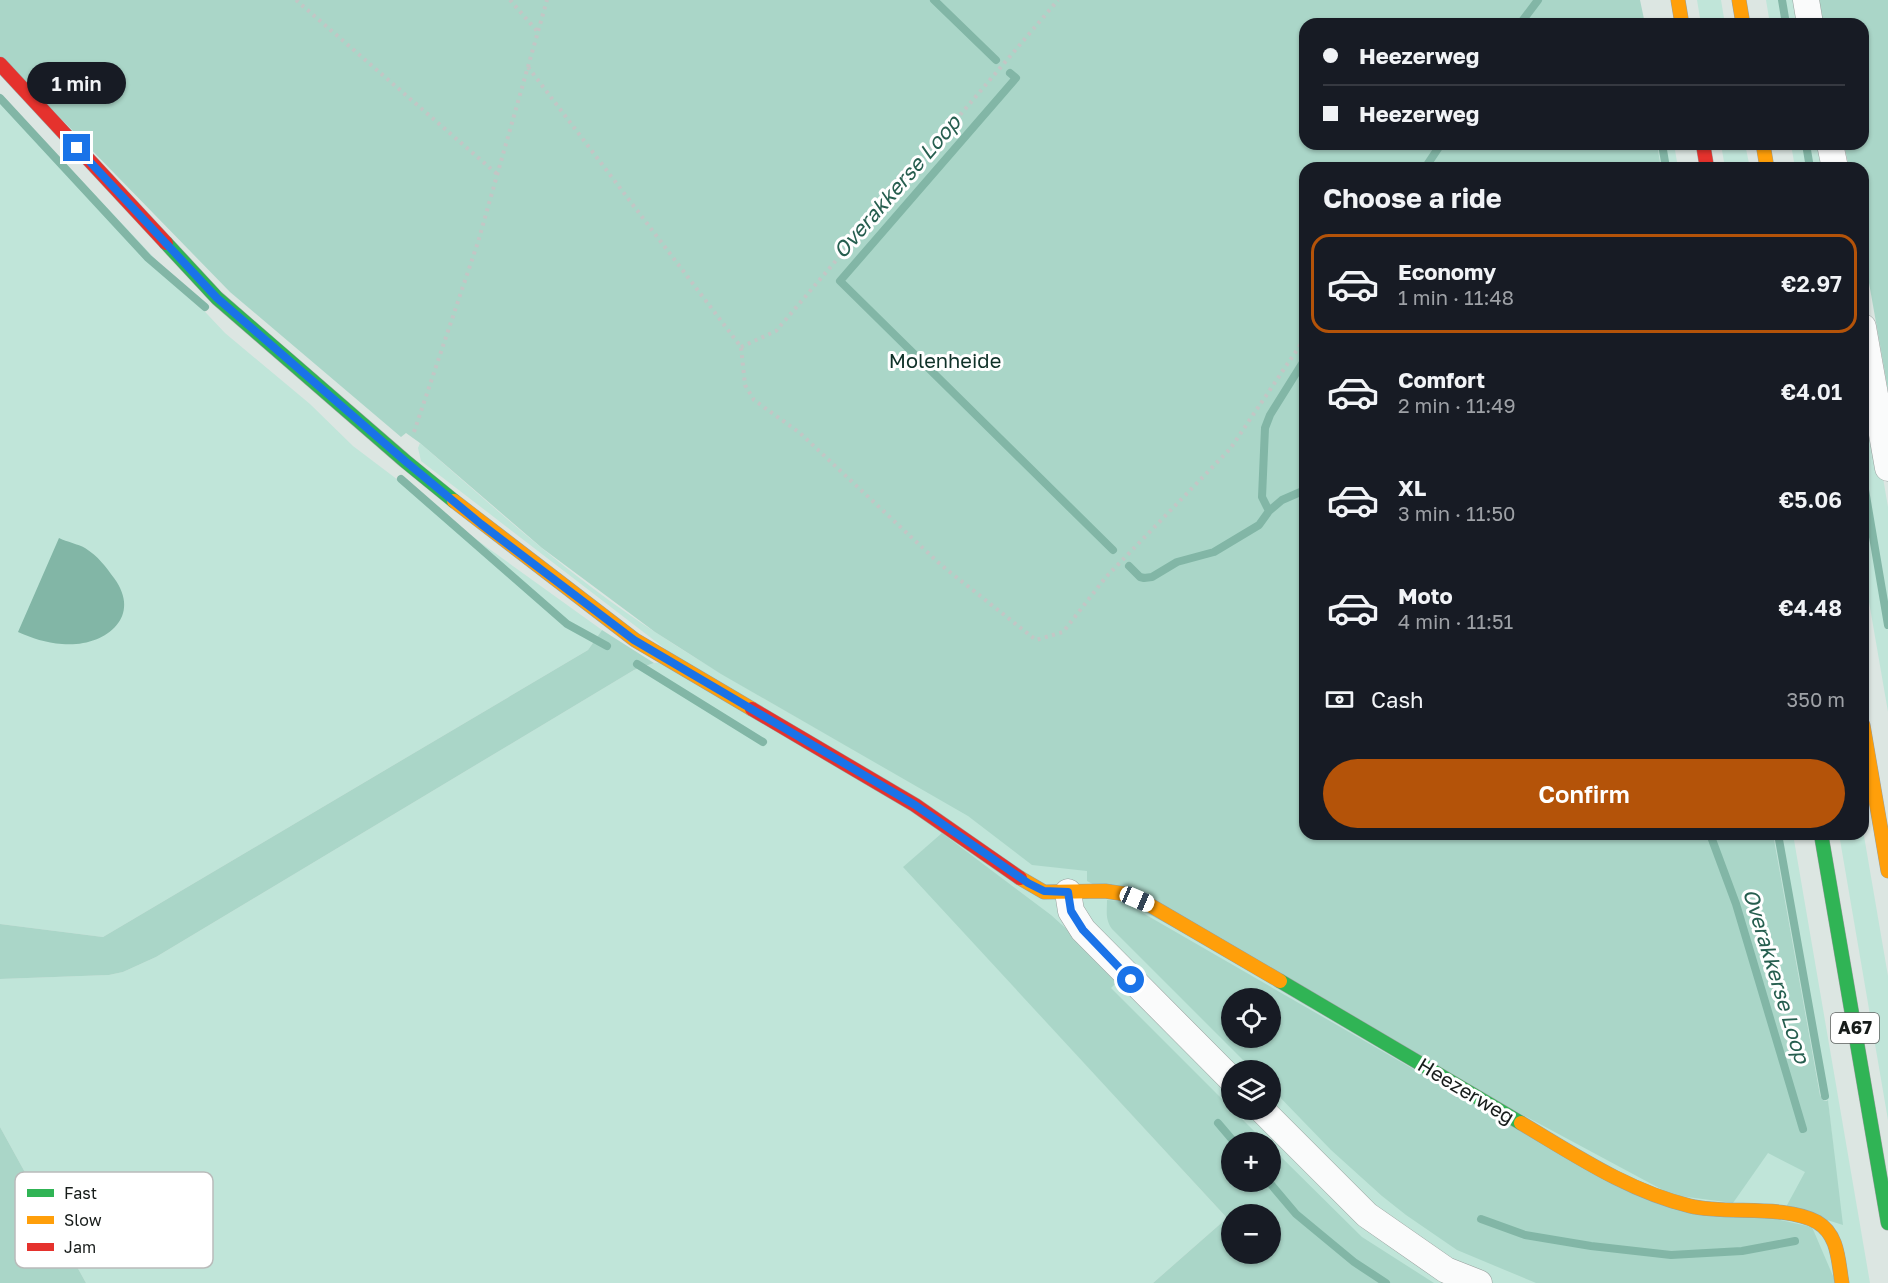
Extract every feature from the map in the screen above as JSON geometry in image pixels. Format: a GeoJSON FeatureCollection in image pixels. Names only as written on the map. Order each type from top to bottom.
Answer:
{"type":"FeatureCollection","features":[{"type":"Feature","properties":{"kind":"main road"},"geometry":{"type":"LineString","coordinates":[[1678,0],[1681,18]]}},
{"type":"Feature","properties":{"kind":"main road"},"geometry":{"type":"LineString","coordinates":[[1739,0],[1742,18]]}},
{"type":"Feature","properties":{"kind":"main road","name":"Heezerweg"},"geometry":{"type":"LineString","coordinates":[[0,64],[217,298],[481,524],[634,640],[915,805],[1028,883],[1044,891],[1106,891],[1125,894],[1148,904],[1614,1178],[1660,1198],[1704,1209],[1806,1217],[1826,1229],[1833,1238],[1842,1283]]}},
{"type":"Feature","properties":{"kind":"main road"},"geometry":{"type":"LineString","coordinates":[[1869,760],[1888,871]]}},
{"type":"Feature","properties":{"kind":"main road","name":"A67"},"geometry":{"type":"LineString","coordinates":[[1822,840],[1888,1223]]}},
{"type":"Feature","properties":{"kind":"street"},"geometry":{"type":"LineString","coordinates":[[1806,0],[1809,18]]}},
{"type":"Feature","properties":{"kind":"street"},"geometry":{"type":"LineString","coordinates":[[1869,361],[1888,468]]}},
{"type":"Feature","properties":{"kind":"street"},"geometry":{"type":"LineString","coordinates":[[1068,892],[1071,911],[1083,930],[1221,1069]]}},
{"type":"Feature","properties":{"kind":"street"},"geometry":{"type":"LineString","coordinates":[[1272,1120],[1367,1215],[1446,1270],[1479,1283]]}},
{"type":"Feature","properties":{"kind":"path"},"geometry":{"type":"LineString","coordinates":[[296,0],[498,174]]}},
{"type":"Feature","properties":{"kind":"path"},"geometry":{"type":"LineString","coordinates":[[510,0],[538,32]]}},
{"type":"Feature","properties":{"kind":"path"},"geometry":{"type":"LineString","coordinates":[[405,461],[478,242],[547,0]]}},
{"type":"Feature","properties":{"kind":"path"},"geometry":{"type":"LineString","coordinates":[[741,347],[776,331],[1058,0]]}},
{"type":"Feature","properties":{"kind":"path"},"geometry":{"type":"LineString","coordinates":[[528,67],[741,347],[745,385],[754,400],[800,433],[941,565],[1036,640],[1063,632],[1106,577],[1230,449],[1299,347]]}},
{"type":"Feature","properties":{"kind":"green space","name":"Molenheide"},"geometry":{"type":"Polygon","coordinates":[[[0,0],[1299,24],[1299,150],[1305,150],[1305,162],[1299,162],[1299,840],[1317,840],[1817,1094],[1834,1154],[1828,1101],[1823,1100],[1820,1095],[1774,840],[1794,840],[1870,1283],[1171,1283],[1221,1259],[1221,1264],[1281,1264],[1281,1204],[1226,1204],[925,848],[904,867],[1221,1211],[1221,1223],[1153,1283],[86,1283],[78,1268],[213,1268],[213,1172],[25,1172],[0,1127],[0,979],[109,975],[123,972],[156,957],[634,670],[654,663],[681,661],[421,461],[418,448],[420,443],[545,551],[597,592],[700,660],[936,797],[0,0]]]}},
{"type":"Feature","properties":{"kind":"green space","name":"Molenheide"},"geometry":{"type":"Polygon","coordinates":[[[0,0],[1640,0],[1644,18],[1299,18],[1299,150],[1658,150],[1660,162],[1299,162],[1299,840],[1774,840],[1820,1095],[1823,1100],[1828,1100],[1843,1225],[1786,1207],[1805,1172],[1768,1153],[1733,1203],[1672,1195],[1087,881],[1087,871],[1032,865],[968,816],[721,674],[655,632],[542,548],[420,443],[406,433],[401,437],[230,292],[0,56],[0,0]]]}},
{"type":"Feature","properties":{"kind":"green space"},"geometry":{"type":"Polygon","coordinates":[[[1697,0],[1721,0],[1724,18],[1700,18],[1697,0]]]}},
{"type":"Feature","properties":{"kind":"green space"},"geometry":{"type":"Polygon","coordinates":[[[1766,0],[1801,0],[1804,18],[1769,18],[1766,0]]]}},
{"type":"Feature","properties":{"kind":"green space"},"geometry":{"type":"Polygon","coordinates":[[[1819,0],[1888,0],[1888,390],[1869,283],[1869,162],[1848,162],[1845,150],[1869,150],[1869,18],[1822,18],[1819,0]]]}},
{"type":"Feature","properties":{"kind":"green space"},"geometry":{"type":"Polygon","coordinates":[[[0,94],[225,333],[310,404],[353,446],[488,548],[602,630],[588,650],[103,937],[0,924],[0,94]]]}},
{"type":"Feature","properties":{"kind":"green space"},"geometry":{"type":"Polygon","coordinates":[[[1658,150],[1675,150],[1677,162],[1660,162],[1658,150]]]}},
{"type":"Feature","properties":{"kind":"green space"},"geometry":{"type":"Polygon","coordinates":[[[1722,150],[1746,150],[1749,162],[1724,162],[1722,150]]]}},
{"type":"Feature","properties":{"kind":"green space"},"geometry":{"type":"Polygon","coordinates":[[[1792,150],[1827,150],[1829,162],[1794,162],[1792,150]]]}},
{"type":"Feature","properties":{"kind":"green space"},"geometry":{"type":"Polygon","coordinates":[[[1869,396],[1888,507],[1888,712],[1869,602],[1869,396]]]}},
{"type":"Feature","properties":{"kind":"green space"},"geometry":{"type":"Polygon","coordinates":[[[602,630],[654,663],[634,670],[156,957],[123,972],[109,975],[0,979],[0,924],[103,937],[588,650],[602,630]]]}},
{"type":"Feature","properties":{"kind":"green space"},"geometry":{"type":"Polygon","coordinates":[[[942,833],[1051,915],[1121,978],[1111,988],[1221,1098],[1221,1120],[1243,1120],[1255,1132],[1221,1132],[1221,1192],[1281,1192],[1281,1157],[1362,1237],[1434,1283],[1153,1283],[1221,1223],[1221,1264],[1281,1264],[1281,1204],[1221,1204],[1221,1212],[903,867],[942,833]]]}},
{"type":"Feature","properties":{"kind":"green space"},"geometry":{"type":"Polygon","coordinates":[[[1840,840],[1865,840],[1888,976],[1888,1120],[1840,840]]]}},
{"type":"Feature","properties":{"kind":"green space"},"geometry":{"type":"Polygon","coordinates":[[[1107,900],[1122,901],[1273,988],[1221,988],[1221,1038],[1112,929],[1107,919],[1107,900]]]}},
{"type":"Feature","properties":{"kind":"green space"},"geometry":{"type":"Polygon","coordinates":[[[1281,993],[1609,1182],[1812,1227],[1836,1283],[1536,1283],[1457,1250],[1406,1215],[1331,1150],[1281,1098],[1281,1060],[1243,1060],[1231,1048],[1281,1048],[1281,993]]]}},
{"type":"Feature","properties":{"kind":"green space"},"geometry":{"type":"Polygon","coordinates":[[[0,1127],[25,1172],[15,1172],[15,1268],[78,1268],[86,1283],[0,1283],[0,1127]]]}},
{"type":"Feature","properties":{"kind":"shaded area"},"geometry":{"type":"Polygon","coordinates":[[[59,538],[82,547],[94,555],[114,578],[122,593],[124,606],[121,618],[104,636],[91,641],[77,644],[56,643],[39,640],[18,632],[59,538]]]}},
{"type":"Feature","properties":{"kind":"waterway","name":"Overakkerse Loop"},"geometry":{"type":"LineString","coordinates":[[934,0],[996,60]]}},
{"type":"Feature","properties":{"kind":"waterway"},"geometry":{"type":"LineString","coordinates":[[1524,18],[1538,0]]}},
{"type":"Feature","properties":{"kind":"waterway"},"geometry":{"type":"LineString","coordinates":[[1782,0],[1785,18]]}},
{"type":"Feature","properties":{"kind":"waterway","name":"Overakkerse Loop"},"geometry":{"type":"LineString","coordinates":[[1010,73],[1016,78],[840,281],[1113,550]]}},
{"type":"Feature","properties":{"kind":"waterway"},"geometry":{"type":"LineString","coordinates":[[0,98],[148,258],[205,307]]}},
{"type":"Feature","properties":{"kind":"waterway"},"geometry":{"type":"LineString","coordinates":[[1429,162],[1437,150]]}},
{"type":"Feature","properties":{"kind":"waterway"},"geometry":{"type":"LineString","coordinates":[[1663,150],[1665,162]]}},
{"type":"Feature","properties":{"kind":"waterway"},"geometry":{"type":"LineString","coordinates":[[1807,150],[1809,162]]}},
{"type":"Feature","properties":{"kind":"waterway"},"geometry":{"type":"LineString","coordinates":[[1269,511],[1262,497],[1265,428],[1270,415],[1299,369]]}},
{"type":"Feature","properties":{"kind":"waterway"},"geometry":{"type":"LineString","coordinates":[[401,479],[567,624],[607,646]]}},
{"type":"Feature","properties":{"kind":"waterway","name":"Overakkerse Loop"},"geometry":{"type":"LineString","coordinates":[[1129,566],[1140,577],[1152,577],[1177,562],[1214,552],[1259,525],[1269,511],[1282,500],[1299,493]]}},
{"type":"Feature","properties":{"kind":"waterway"},"geometry":{"type":"LineString","coordinates":[[1869,513],[1888,625]]}},
{"type":"Feature","properties":{"kind":"waterway"},"geometry":{"type":"LineString","coordinates":[[637,664],[763,742]]}},
{"type":"Feature","properties":{"kind":"waterway","name":"Overakkerse Loop"},"geometry":{"type":"LineString","coordinates":[[1712,840],[1736,904],[1803,1129]]}},
{"type":"Feature","properties":{"kind":"waterway"},"geometry":{"type":"LineString","coordinates":[[1779,840],[1825,1096]]}},
{"type":"Feature","properties":{"kind":"waterway"},"geometry":{"type":"LineString","coordinates":[[1218,1123],[1226,1132]]}},
{"type":"Feature","properties":{"kind":"waterway"},"geometry":{"type":"LineString","coordinates":[[1277,1192],[1296,1214],[1354,1262],[1386,1283]]}},
{"type":"Feature","properties":{"kind":"waterway"},"geometry":{"type":"LineString","coordinates":[[1481,1219],[1525,1235],[1591,1246],[1671,1255],[1742,1251],[1795,1241]]}},
{"type":"Feature","properties":{"kind":"traffic: fast"},"geometry":{"type":"LineString","coordinates":[[166,243],[217,298],[454,501]]}},
{"type":"Feature","properties":{"kind":"traffic: fast"},"geometry":{"type":"LineString","coordinates":[[1822,840],[1888,1223]]}},
{"type":"Feature","properties":{"kind":"traffic: fast"},"geometry":{"type":"LineString","coordinates":[[1280,981],[1521,1123]]}},
{"type":"Feature","properties":{"kind":"traffic: slow"},"geometry":{"type":"LineString","coordinates":[[1678,0],[1681,18]]}},
{"type":"Feature","properties":{"kind":"traffic: slow"},"geometry":{"type":"LineString","coordinates":[[1739,0],[1742,18]]}},
{"type":"Feature","properties":{"kind":"traffic: slow"},"geometry":{"type":"LineString","coordinates":[[1764,150],[1766,162]]}},
{"type":"Feature","properties":{"kind":"traffic: slow"},"geometry":{"type":"LineString","coordinates":[[454,501],[635,640],[752,709]]}},
{"type":"Feature","properties":{"kind":"traffic: slow"},"geometry":{"type":"LineString","coordinates":[[1869,760],[1888,871]]}},
{"type":"Feature","properties":{"kind":"traffic: slow"},"geometry":{"type":"LineString","coordinates":[[1020,878],[1044,892],[1105,891],[1125,894],[1148,904],[1280,981]]}},
{"type":"Feature","properties":{"kind":"traffic: slow"},"geometry":{"type":"LineString","coordinates":[[1521,1123],[1602,1171],[1667,1199],[1705,1209],[1788,1213],[1817,1222],[1824,1227],[1834,1241],[1842,1283]]}},
{"type":"Feature","properties":{"kind":"traffic: jam"},"geometry":{"type":"LineString","coordinates":[[0,64],[166,243]]}},
{"type":"Feature","properties":{"kind":"traffic: jam"},"geometry":{"type":"LineString","coordinates":[[1704,150],[1706,162]]}},
{"type":"Feature","properties":{"kind":"traffic: jam"},"geometry":{"type":"LineString","coordinates":[[752,709],[915,805],[1020,878]]}},
{"type":"Feature","properties":{"kind":"route"},"geometry":{"type":"LineString","coordinates":[[77,148],[217,298],[481,524],[634,640],[915,805],[1028,883],[1044,891],[1068,892],[1071,911],[1083,930],[1131,980]]}}]}
